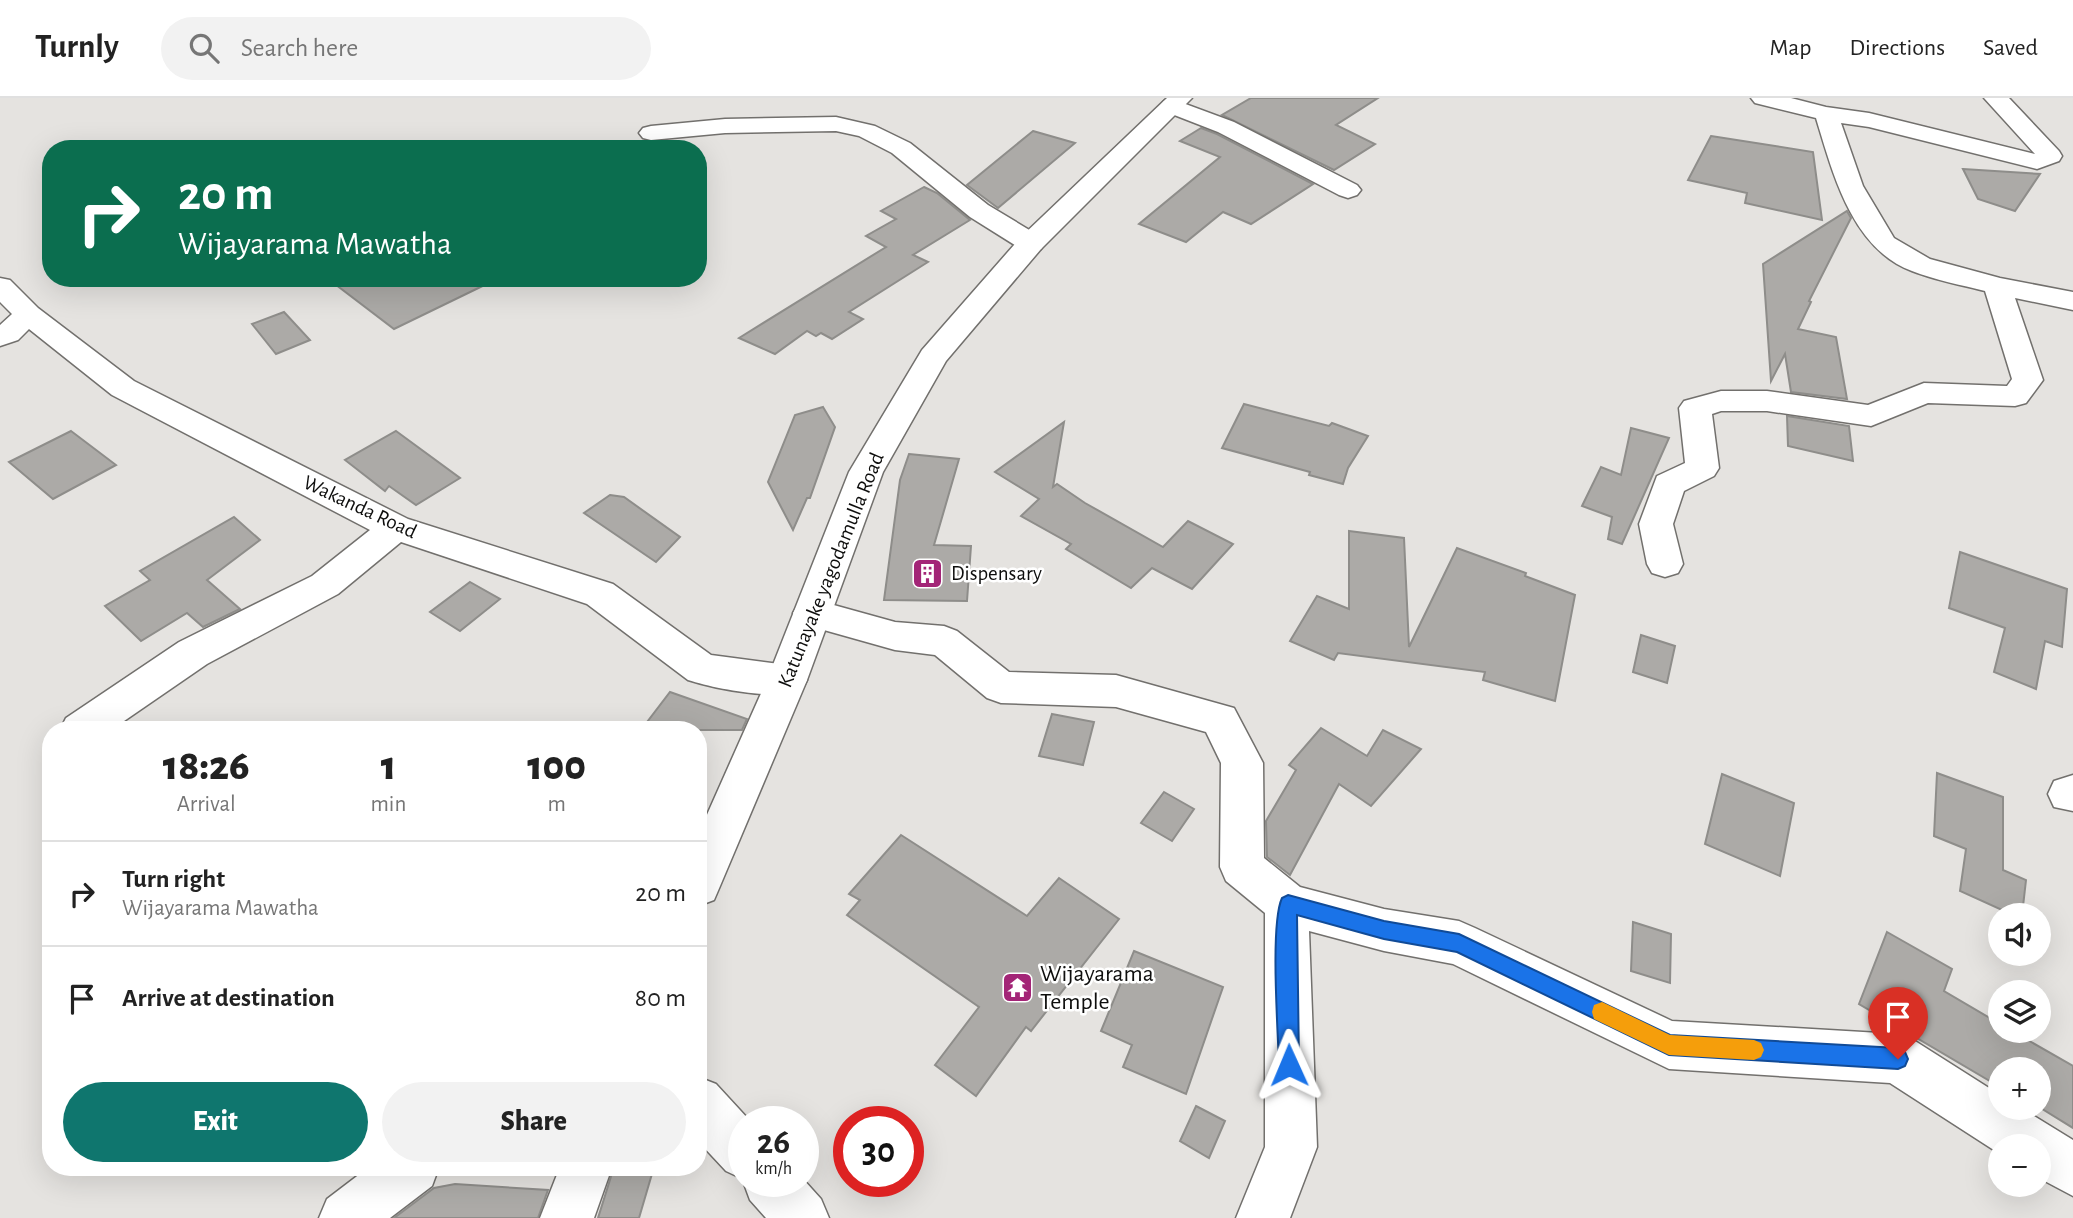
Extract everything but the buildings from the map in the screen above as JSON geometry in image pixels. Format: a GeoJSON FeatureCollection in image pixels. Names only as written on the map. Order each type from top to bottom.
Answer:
{"type":"FeatureCollection","features":[{"type":"Feature","properties":{"kind":"street"},"geometry":{"type":"LineString","coordinates":[[1763,98],[1826,114],[1869,120],[2037,162],[2050,156],[1996,98]]}},
{"type":"Feature","properties":{"kind":"street"},"geometry":{"type":"LineString","coordinates":[[1176,102],[1348,190]]}},
{"type":"Feature","properties":{"kind":"street","name":"Katunayake yagodamulla Road"},"geometry":{"type":"LineString","coordinates":[[707,865],[786,680],[866,472],[933,357],[1031,243],[1176,102]]}},
{"type":"Feature","properties":{"kind":"street"},"geometry":{"type":"LineString","coordinates":[[1826,114],[1850,186],[1884,243],[1920,265],[1997,286],[2073,301]]}},
{"type":"Feature","properties":{"kind":"street"},"geometry":{"type":"LineString","coordinates":[[651,133],[725,126],[836,124],[867,131],[901,148],[979,211],[1031,243]]}},
{"type":"Feature","properties":{"kind":"street","name":"Wakanda Road"},"geometry":{"type":"LineString","coordinates":[[0,286],[28,314],[123,388],[396,528],[600,594],[702,669],[786,680]]}},
{"type":"Feature","properties":{"kind":"street"},"geometry":{"type":"LineString","coordinates":[[1665,564],[1656,523],[1669,484],[1702,468],[1695,408],[1721,401],[1767,401],[1871,416],[1924,393],[2015,396],[2028,380],[1997,286]]}},
{"type":"Feature","properties":{"kind":"street"},"geometry":{"type":"LineString","coordinates":[[0,337],[8,334],[28,314]]}},
{"type":"Feature","properties":{"kind":"street"},"geometry":{"type":"LineString","coordinates":[[93,721],[193,653],[325,585],[396,528]]}},
{"type":"Feature","properties":{"kind":"street"},"geometry":{"type":"LineString","coordinates":[[812,613],[895,636],[944,641],[1001,687],[1116,691],[1220,720],[1242,763],[1242,867],[1282,898],[1384,930],[1459,943],[1669,1045],[1898,1059],[2016,1134]]}},
{"type":"Feature","properties":{"kind":"street"},"geometry":{"type":"LineString","coordinates":[[1263,1218],[1291,1147],[1286,929],[1282,898]]}},
{"type":"Feature","properties":{"kind":"street"},"geometry":{"type":"LineString","coordinates":[[707,1112],[728,1135]]}},
{"type":"Feature","properties":{"kind":"street"},"geometry":{"type":"LineString","coordinates":[[2051,1156],[2073,1170]]}},
{"type":"Feature","properties":{"kind":"street"},"geometry":{"type":"LineString","coordinates":[[346,1218],[401,1176]]}},
{"type":"Feature","properties":{"kind":"street"},"geometry":{"type":"LineString","coordinates":[[567,1218],[583,1176]]}},
{"type":"Feature","properties":{"kind":"street"},"geometry":{"type":"LineString","coordinates":[[783,1197],[802,1218]]}},
{"type":"Feature","properties":{"kind":"slow traffic"},"geometry":{"type":"LineString","coordinates":[[1602,1012],[1669,1045],[1754,1050]]}},
{"type":"Feature","properties":{"kind":"place","name":"Dispensary"},"geometry":{"type":"Point","coordinates":[928,573]}},
{"type":"Feature","properties":{"kind":"place","name":"Wijayarama Temple"},"geometry":{"type":"Point","coordinates":[1017,988]}},
{"type":"Feature","properties":{"kind":"route"},"geometry":{"type":"LineString","coordinates":[[1289,1065],[1286,929],[1288,904],[1384,930],[1459,943],[1669,1045],[1898,1059]]}}]}
